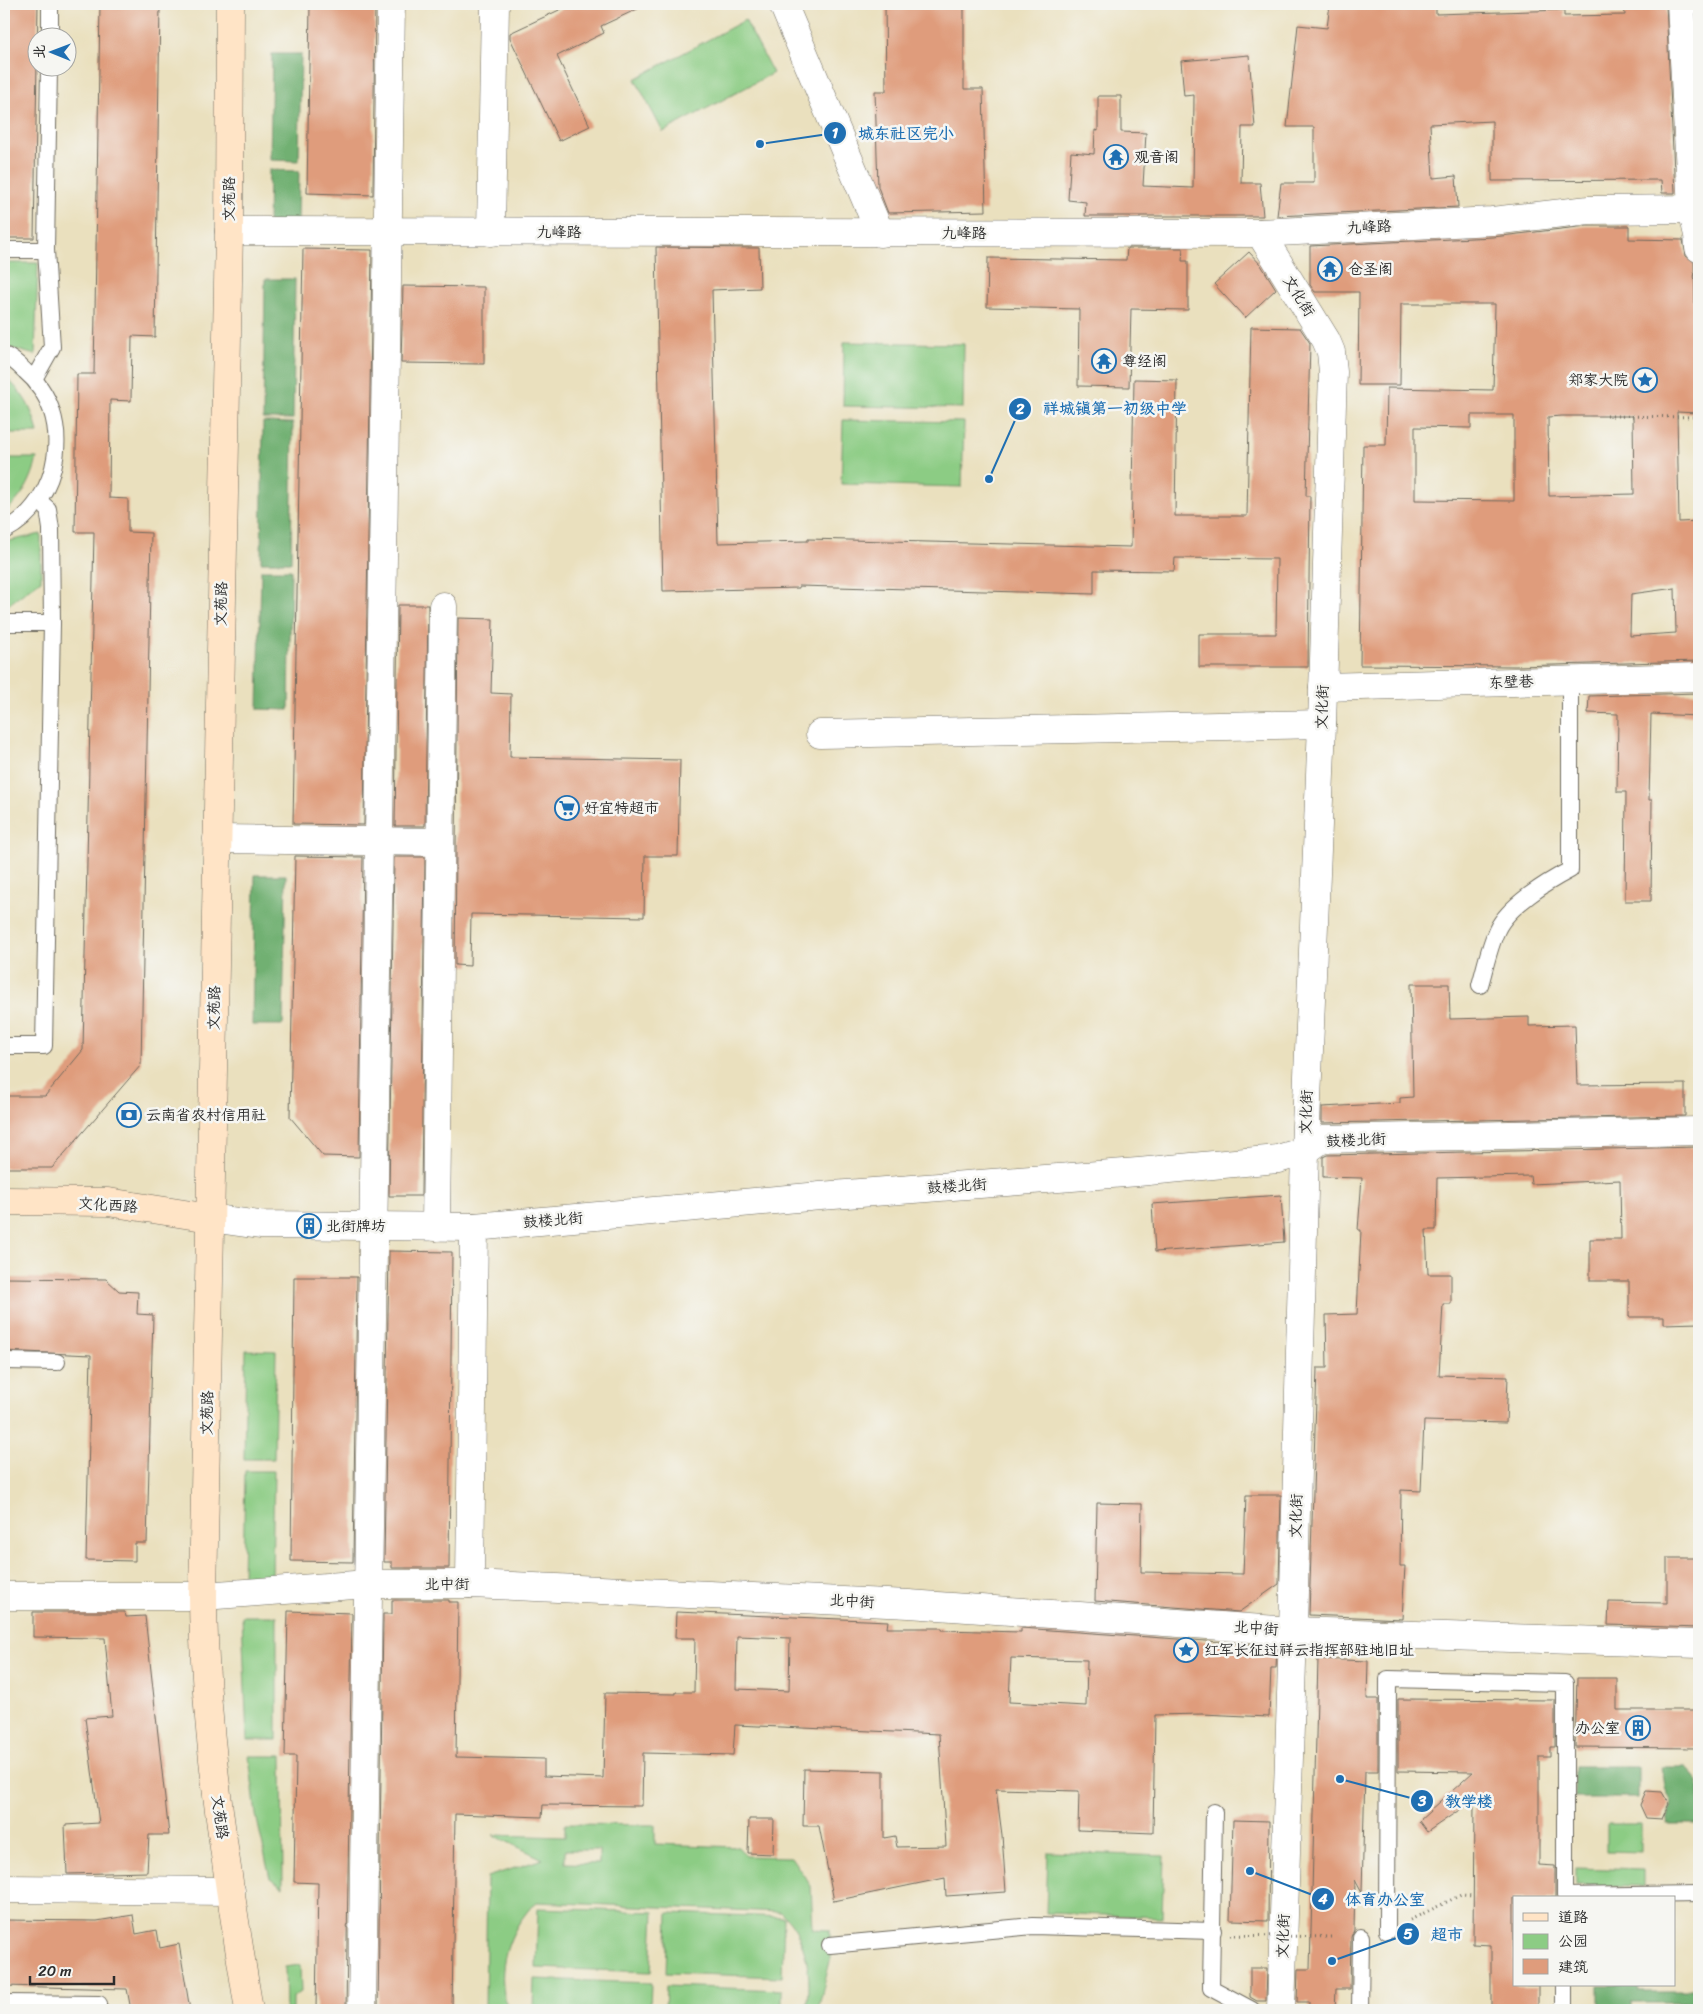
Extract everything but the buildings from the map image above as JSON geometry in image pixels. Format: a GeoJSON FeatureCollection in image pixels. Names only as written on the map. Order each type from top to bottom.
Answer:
{"type":"FeatureCollection","features":[{"type":"Feature","properties":{"kind":"main road","name":"文苑路"},"geometry":{"type":"LineString","coordinates":[[230,4],[229,230],[203,1596],[207,1700],[218,1809],[249,2010]]}},
{"type":"Feature","properties":{"kind":"main road","name":"文化西路"},"geometry":{"type":"LineString","coordinates":[[4,1202],[108,1202],[210,1218]]}},
{"type":"Feature","properties":{"kind":"street"},"geometry":{"type":"LineString","coordinates":[[362,2010],[391,4]]}},
{"type":"Feature","properties":{"kind":"street"},"geometry":{"type":"LineString","coordinates":[[490,232],[495,4]]}},
{"type":"Feature","properties":{"kind":"street"},"geometry":{"type":"LineString","coordinates":[[783,4],[880,233]]}},
{"type":"Feature","properties":{"kind":"street"},"geometry":{"type":"LineString","coordinates":[[1681,4],[1699,248]]}},
{"type":"Feature","properties":{"kind":"street","name":"九峰路"},"geometry":{"type":"LineString","coordinates":[[229,230],[388,232],[1260,233],[1492,220],[1589,210],[1696,209]]}},
{"type":"Feature","properties":{"kind":"street","name":"文化街"},"geometry":{"type":"LineString","coordinates":[[1260,233],[1326,340],[1331,352],[1333,372],[1322,724],[1313,1145],[1293,1631],[1281,2010]]}},
{"type":"Feature","properties":{"kind":"street"},"geometry":{"type":"LineString","coordinates":[[436,1227],[443,606]]}},
{"type":"Feature","properties":{"kind":"street","name":"东壁巷"},"geometry":{"type":"LineString","coordinates":[[1323,688],[1699,677]]}},
{"type":"Feature","properties":{"kind":"street"},"geometry":{"type":"LineString","coordinates":[[820,734],[1322,724]]}},
{"type":"Feature","properties":{"kind":"street"},"geometry":{"type":"LineString","coordinates":[[217,839],[440,842]]}},
{"type":"Feature","properties":{"kind":"street","name":"鼓楼北街"},"geometry":{"type":"LineString","coordinates":[[210,1218],[260,1225],[474,1227],[820,1196],[1138,1172],[1278,1159],[1313,1145],[1699,1131]]}},
{"type":"Feature","properties":{"kind":"street"},"geometry":{"type":"LineString","coordinates":[[470,1584],[474,1227]]}},
{"type":"Feature","properties":{"kind":"street","name":"北中街"},"geometry":{"type":"LineString","coordinates":[[4,1596],[203,1596],[368,1584],[470,1584],[909,1604],[1293,1631],[1699,1644]]}},
{"type":"Feature","properties":{"kind":"street"},"geometry":{"type":"LineString","coordinates":[[4,1888],[231,1891]]}},
{"type":"Feature","properties":{"kind":"lane"},"geometry":{"type":"LineString","coordinates":[[50,4],[50,28]]}},
{"type":"Feature","properties":{"kind":"lane"},"geometry":{"type":"LineString","coordinates":[[34,379],[52,347],[46,250],[49,78]]}},
{"type":"Feature","properties":{"kind":"lane"},"geometry":{"type":"LineString","coordinates":[[4,250],[46,250]]}},
{"type":"Feature","properties":{"kind":"lane"},"geometry":{"type":"LineString","coordinates":[[4,355],[9,357],[34,379],[51,407],[58,439],[54,472],[39,501],[16,525],[4,531]]}},
{"type":"Feature","properties":{"kind":"lane"},"geometry":{"type":"LineString","coordinates":[[4,1046],[44,1046],[52,623],[51,529],[48,509],[39,501]]}},
{"type":"Feature","properties":{"kind":"lane"},"geometry":{"type":"LineString","coordinates":[[4,622],[52,623]]}},
{"type":"Feature","properties":{"kind":"lane"},"geometry":{"type":"LineString","coordinates":[[1480,985],[1497,929],[1516,906],[1546,883],[1570,870],[1570,680]]}},
{"type":"Feature","properties":{"kind":"lane"},"geometry":{"type":"LineString","coordinates":[[4,1361],[57,1362]]}},
{"type":"Feature","properties":{"kind":"lane"},"geometry":{"type":"LineString","coordinates":[[1387,1931],[1388,1679],[1565,1683],[1565,1896]]}},
{"type":"Feature","properties":{"kind":"lane"},"geometry":{"type":"LineString","coordinates":[[1214,1812],[1211,1988],[1252,2010]]}},
{"type":"Feature","properties":{"kind":"lane"},"geometry":{"type":"LineString","coordinates":[[1610,1896],[1699,1894]]}},
{"type":"Feature","properties":{"kind":"lane"},"geometry":{"type":"LineString","coordinates":[[830,1945],[1033,1926],[1212,1932]]}},
{"type":"Feature","properties":{"kind":"lane"},"geometry":{"type":"LineString","coordinates":[[1360,2010],[1361,1937]]}},
{"type":"Feature","properties":{"kind":"lane"},"geometry":{"type":"LineString","coordinates":[[1564,1986],[1564,2010]]}},
{"type":"Feature","properties":{"kind":"lane"},"geometry":{"type":"LineString","coordinates":[[4,2003],[99,2004],[99,2010]]}},
{"type":"Feature","properties":{"kind":"path"},"geometry":{"type":"LineString","coordinates":[[1607,416],[1699,417]]}},
{"type":"Feature","properties":{"kind":"path"},"geometry":{"type":"LineString","coordinates":[[1230,1935],[1332,1937]]}},
{"type":"Feature","properties":{"kind":"green space"},"geometry":{"type":"Polygon","coordinates":[[[745,20],[773,73],[663,132],[635,79],[745,20]]]}},
{"type":"Feature","properties":{"kind":"green space"},"geometry":{"type":"Polygon","coordinates":[[[272,54],[301,54],[299,161],[270,160],[272,54]]]}},
{"type":"Feature","properties":{"kind":"green space"},"geometry":{"type":"Polygon","coordinates":[[[269,170],[299,171],[298,222],[268,222],[269,170]]]}},
{"type":"Feature","properties":{"kind":"green space"},"geometry":{"type":"Polygon","coordinates":[[[4,263],[38,263],[35,355],[4,346],[4,263]]]}},
{"type":"Feature","properties":{"kind":"green space"},"geometry":{"type":"Polygon","coordinates":[[[265,279],[295,279],[293,419],[263,419],[265,279]]]}},
{"type":"Feature","properties":{"kind":"green space"},"geometry":{"type":"Polygon","coordinates":[[[844,342],[964,344],[963,408],[843,406],[844,342]]]}},
{"type":"Feature","properties":{"kind":"green space"},"geometry":{"type":"Polygon","coordinates":[[[4,376],[17,388],[26,402],[38,433],[4,433],[4,376]]]}},
{"type":"Feature","properties":{"kind":"green space"},"geometry":{"type":"Polygon","coordinates":[[[843,420],[964,422],[962,487],[841,484],[843,420]]]}},
{"type":"Feature","properties":{"kind":"green space"},"geometry":{"type":"Polygon","coordinates":[[[263,422],[293,423],[291,562],[261,562],[263,422]]]}},
{"type":"Feature","properties":{"kind":"green space"},"geometry":{"type":"Polygon","coordinates":[[[4,458],[37,458],[26,488],[11,507],[4,512],[4,458]]]}},
{"type":"Feature","properties":{"kind":"green space"},"geometry":{"type":"Polygon","coordinates":[[[41,534],[41,580],[4,608],[4,542],[41,534]]]}},
{"type":"Feature","properties":{"kind":"green space"},"geometry":{"type":"Polygon","coordinates":[[[261,570],[291,570],[289,710],[258,709],[261,570]]]}},
{"type":"Feature","properties":{"kind":"green space"},"geometry":{"type":"Polygon","coordinates":[[[255,875],[286,875],[283,1025],[252,1025],[255,875]]]}},
{"type":"Feature","properties":{"kind":"green space"},"geometry":{"type":"Polygon","coordinates":[[[246,1350],[276,1351],[274,1459],[244,1459],[246,1350]]]}},
{"type":"Feature","properties":{"kind":"green space"},"geometry":{"type":"Polygon","coordinates":[[[245,1471],[274,1471],[272,1580],[243,1579],[245,1471]]]}},
{"type":"Feature","properties":{"kind":"green space"},"geometry":{"type":"Polygon","coordinates":[[[242,1616],[277,1616],[277,1740],[247,1740],[242,1616]]]}},
{"type":"Feature","properties":{"kind":"green space"},"geometry":{"type":"Polygon","coordinates":[[[249,1756],[282,1756],[283,1887],[270,1878],[256,1815],[249,1756]]]}},
{"type":"Feature","properties":{"kind":"green space"},"geometry":{"type":"Polygon","coordinates":[[[1575,1766],[1638,1766],[1638,1798],[1574,1798],[1575,1766]]]}},
{"type":"Feature","properties":{"kind":"green space"},"geometry":{"type":"Polygon","coordinates":[[[1662,1767],[1686,1767],[1699,1781],[1699,1824],[1667,1824],[1671,1801],[1665,1788],[1662,1767]]]}},
{"type":"Feature","properties":{"kind":"green space"},"geometry":{"type":"Polygon","coordinates":[[[565,1824],[655,1825],[655,1844],[738,1847],[746,1856],[791,1857],[811,1886],[813,1929],[830,1930],[830,1961],[818,2010],[806,2010],[809,1985],[806,1957],[796,1931],[789,1920],[780,1912],[537,1902],[529,1909],[519,1923],[505,1955],[503,1988],[508,2010],[485,2010],[487,1877],[543,1859],[493,1835],[565,1837],[565,1824]],[[565,1850],[565,1863],[599,1864],[599,1850],[565,1850]]]}},
{"type":"Feature","properties":{"kind":"green space"},"geometry":{"type":"Polygon","coordinates":[[[1607,1824],[1641,1824],[1641,1852],[1607,1851],[1607,1824]]]}},
{"type":"Feature","properties":{"kind":"green space"},"geometry":{"type":"Polygon","coordinates":[[[1048,1852],[1164,1856],[1162,1917],[1046,1913],[1048,1852]]]}},
{"type":"Feature","properties":{"kind":"green space"},"geometry":{"type":"Polygon","coordinates":[[[1576,1868],[1643,1870],[1643,1886],[1576,1885],[1576,1868]]]}},
{"type":"Feature","properties":{"kind":"green space"},"geometry":{"type":"Polygon","coordinates":[[[538,1908],[654,1912],[651,1972],[536,1968],[538,1908]]]}},
{"type":"Feature","properties":{"kind":"green space"},"geometry":{"type":"Polygon","coordinates":[[[668,1913],[784,1917],[782,1977],[666,1973],[668,1913]]]}},
{"type":"Feature","properties":{"kind":"green space"},"geometry":{"type":"Polygon","coordinates":[[[300,1965],[301,1992],[293,1997],[293,2010],[286,2010],[285,1967],[300,1965]]]}},
{"type":"Feature","properties":{"kind":"green space"},"geometry":{"type":"Polygon","coordinates":[[[534,1979],[651,1983],[650,2010],[533,2010],[534,1979]]]}},
{"type":"Feature","properties":{"kind":"green space"},"geometry":{"type":"Polygon","coordinates":[[[666,1986],[782,1990],[782,2010],[665,2010],[666,1986]]]}},
{"type":"Feature","properties":{"kind":"green space"},"geometry":{"type":"Polygon","coordinates":[[[1599,1986],[1639,1986],[1639,1990],[1699,1990],[1699,2010],[1695,2010],[1695,2002],[1632,2002],[1632,2010],[1599,2010],[1599,1986]]]}},
{"type":"Feature","properties":{"kind":"place","name":"城东社区完小"},"geometry":{"type":"Point","coordinates":[760,144]}},
{"type":"Feature","properties":{"kind":"place","name":"观音阁"},"geometry":{"type":"Point","coordinates":[1116,157]}},
{"type":"Feature","properties":{"kind":"place","name":"仓圣阁"},"geometry":{"type":"Point","coordinates":[1330,269]}},
{"type":"Feature","properties":{"kind":"place","name":"尊经阁"},"geometry":{"type":"Point","coordinates":[1104,361]}},
{"type":"Feature","properties":{"kind":"place","name":"郑家大院"},"geometry":{"type":"Point","coordinates":[1645,380]}},
{"type":"Feature","properties":{"kind":"place","name":"祥城镇第一初级中学"},"geometry":{"type":"Point","coordinates":[989,479]}},
{"type":"Feature","properties":{"kind":"place","name":"好宜特超市"},"geometry":{"type":"Point","coordinates":[567,808]}},
{"type":"Feature","properties":{"kind":"place","name":"云南省农村信用社"},"geometry":{"type":"Point","coordinates":[129,1115]}},
{"type":"Feature","properties":{"kind":"place","name":"北街牌坊"},"geometry":{"type":"Point","coordinates":[309,1226]}},
{"type":"Feature","properties":{"kind":"place","name":"红军长征过祥云指挥部驻地旧址"},"geometry":{"type":"Point","coordinates":[1186,1650]}},
{"type":"Feature","properties":{"kind":"place","name":"办公室"},"geometry":{"type":"Point","coordinates":[1638,1728]}},
{"type":"Feature","properties":{"kind":"place","name":"教学楼"},"geometry":{"type":"Point","coordinates":[1340,1779]}},
{"type":"Feature","properties":{"kind":"place","name":"体育办公室"},"geometry":{"type":"Point","coordinates":[1250,1871]}},
{"type":"Feature","properties":{"kind":"place","name":"超市"},"geometry":{"type":"Point","coordinates":[1332,1961]}}]}
